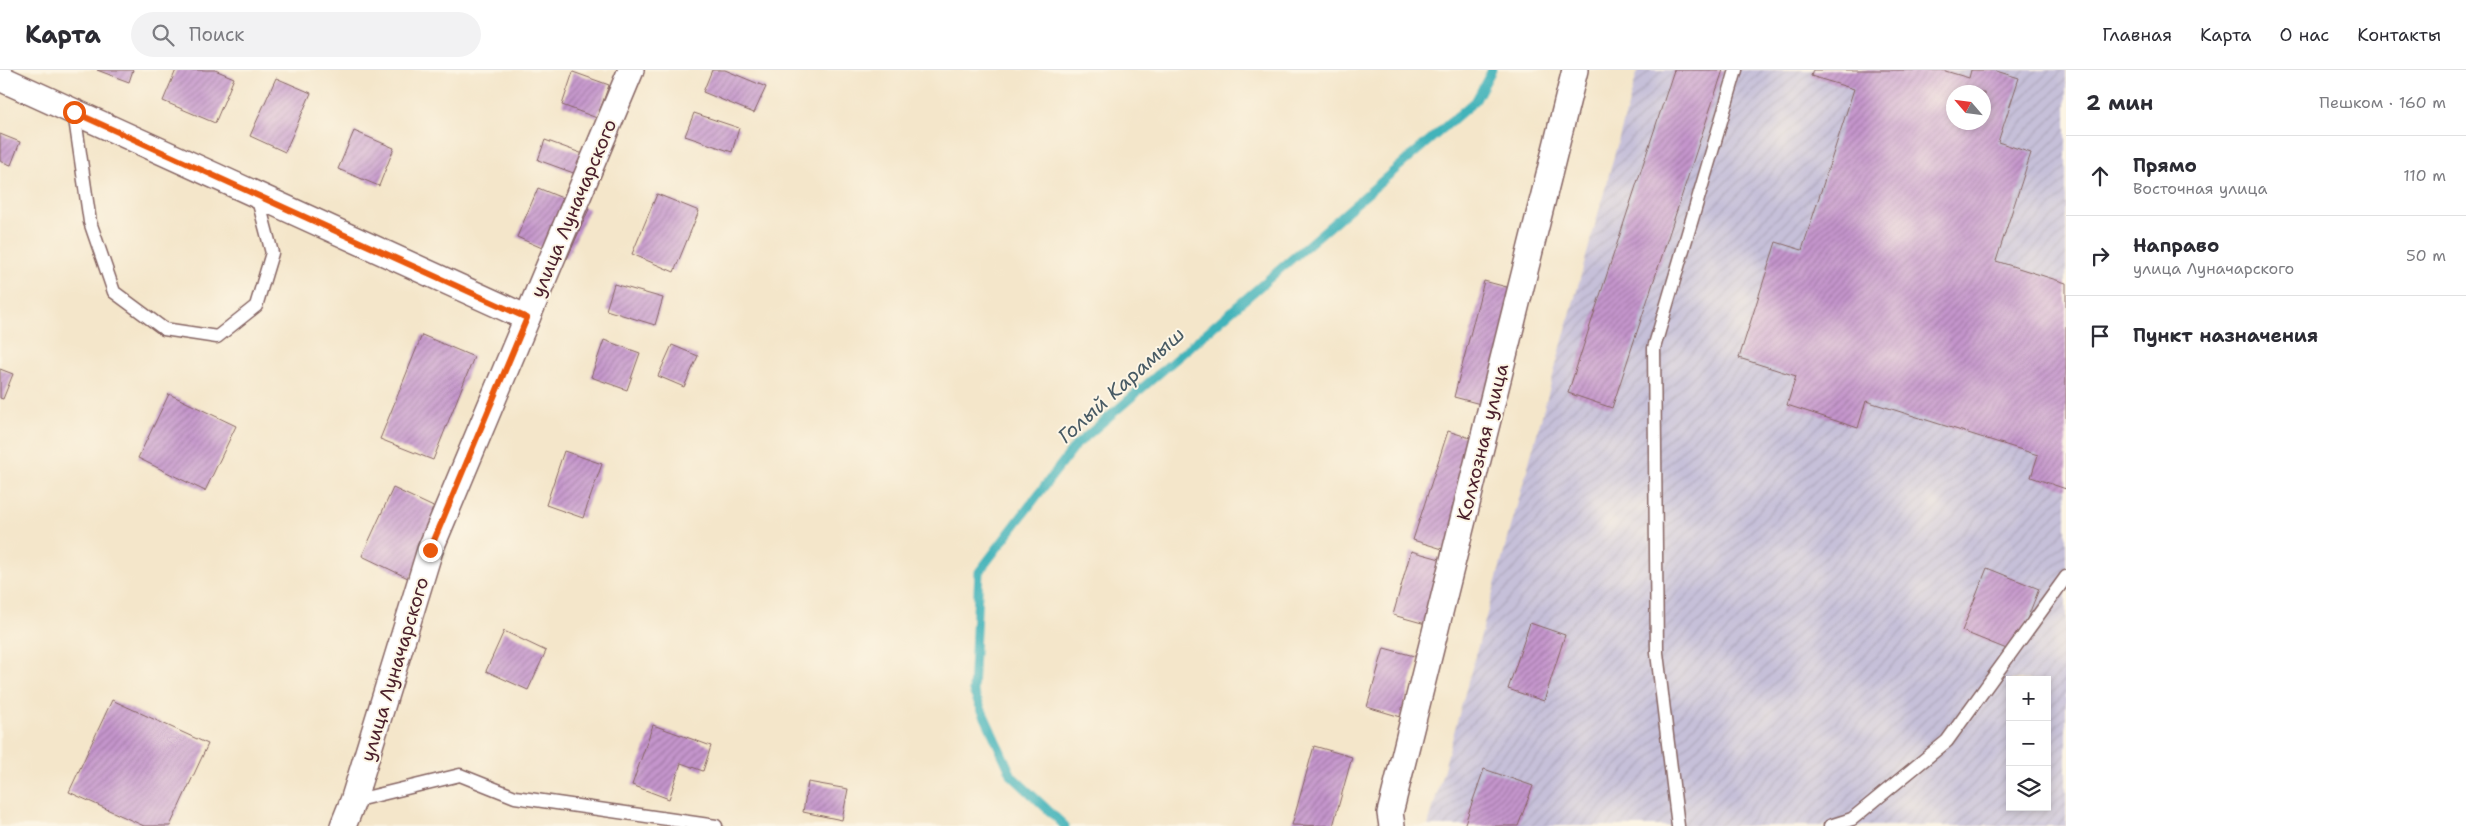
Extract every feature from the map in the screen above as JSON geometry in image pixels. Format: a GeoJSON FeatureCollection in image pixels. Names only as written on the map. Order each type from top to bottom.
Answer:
{"type":"FeatureCollection","features":[{"type":"Feature","properties":{"kind":"street","name":"улица Луначарского"},"geometry":{"type":"LineString","coordinates":[[343,826],[353,801],[430,550],[631,70]]}},
{"type":"Feature","properties":{"kind":"street","name":"Колхозная улица"},"geometry":{"type":"LineString","coordinates":[[1391,820],[1574,70]]}},
{"type":"Feature","properties":{"kind":"street"},"geometry":{"type":"LineString","coordinates":[[0,78],[527,318]]}},
{"type":"Feature","properties":{"kind":"lane"},"geometry":{"type":"LineString","coordinates":[[1678,826],[1658,652],[1654,348],[1736,70]]}},
{"type":"Feature","properties":{"kind":"lane"},"geometry":{"type":"LineString","coordinates":[[74,112],[90,222],[114,292],[164,329],[217,337],[256,306],[272,253],[257,195]]}},
{"type":"Feature","properties":{"kind":"lane"},"geometry":{"type":"LineString","coordinates":[[1830,826],[1852,819],[1947,742],[2066,577]]}},
{"type":"Feature","properties":{"kind":"lane"},"geometry":{"type":"LineString","coordinates":[[353,801],[460,775],[515,797],[716,826]]}},
{"type":"Feature","properties":{"kind":"shaded area"},"geometry":{"type":"Polygon","coordinates":[[[1638,70],[2066,70],[2066,826],[1428,826],[1638,70]]]}},
{"type":"Feature","properties":{"kind":"building"},"geometry":{"type":"Polygon","coordinates":[[[97,70],[133,70],[129,82],[97,70]]]}},
{"type":"Feature","properties":{"kind":"building"},"geometry":{"type":"Polygon","coordinates":[[[176,70],[215,70],[234,78],[215,123],[163,101],[176,70]]]}},
{"type":"Feature","properties":{"kind":"building"},"geometry":{"type":"Polygon","coordinates":[[[712,70],[725,70],[766,87],[754,113],[703,92],[712,70]]]}},
{"type":"Feature","properties":{"kind":"building"},"geometry":{"type":"Polygon","coordinates":[[[1674,70],[1723,70],[1612,408],[1568,393],[1674,70]]]}},
{"type":"Feature","properties":{"kind":"building"},"geometry":{"type":"Polygon","coordinates":[[[1813,70],[1942,70],[1969,78],[1971,70],[1993,70],[2019,78],[1998,142],[2031,153],[1996,261],[2066,283],[2066,489],[2031,477],[2038,455],[1866,401],[1858,428],[1787,405],[1796,376],[1739,358],[1776,242],[1802,250],[1854,89],[1811,76],[1813,70]]]}},
{"type":"Feature","properties":{"kind":"building"},"geometry":{"type":"Polygon","coordinates":[[[573,72],[609,85],[597,118],[562,105],[573,72]]]}},
{"type":"Feature","properties":{"kind":"building"},"geometry":{"type":"Polygon","coordinates":[[[276,78],[311,93],[285,152],[250,136],[276,78]]]}},
{"type":"Feature","properties":{"kind":"building"},"geometry":{"type":"Polygon","coordinates":[[[694,113],[739,128],[732,152],[685,136],[694,113]]]}},
{"type":"Feature","properties":{"kind":"building"},"geometry":{"type":"Polygon","coordinates":[[[354,131],[394,148],[379,186],[338,169],[354,131]]]}},
{"type":"Feature","properties":{"kind":"building"},"geometry":{"type":"Polygon","coordinates":[[[0,134],[20,142],[11,165],[0,161],[0,134]]]}},
{"type":"Feature","properties":{"kind":"building"},"geometry":{"type":"Polygon","coordinates":[[[545,140],[586,155],[579,175],[538,160],[545,140]]]}},
{"type":"Feature","properties":{"kind":"building"},"geometry":{"type":"Polygon","coordinates":[[[538,188],[589,209],[567,259],[517,237],[538,188]]]}},
{"type":"Feature","properties":{"kind":"building"},"geometry":{"type":"Polygon","coordinates":[[[657,194],[699,211],[674,272],[632,254],[657,194]]]}},
{"type":"Feature","properties":{"kind":"building"},"geometry":{"type":"Polygon","coordinates":[[[1484,281],[1518,290],[1488,406],[1454,397],[1484,281]]]}},
{"type":"Feature","properties":{"kind":"building"},"geometry":{"type":"Polygon","coordinates":[[[614,284],[663,298],[655,325],[606,310],[614,284]]]}},
{"type":"Feature","properties":{"kind":"building"},"geometry":{"type":"Polygon","coordinates":[[[422,335],[474,357],[433,460],[380,439],[422,335]]]}},
{"type":"Feature","properties":{"kind":"building"},"geometry":{"type":"Polygon","coordinates":[[[604,340],[640,353],[627,390],[591,377],[604,340]]]}},
{"type":"Feature","properties":{"kind":"building"},"geometry":{"type":"Polygon","coordinates":[[[672,345],[698,356],[684,387],[658,376],[672,345]]]}},
{"type":"Feature","properties":{"kind":"building"},"geometry":{"type":"Polygon","coordinates":[[[0,369],[13,374],[3,399],[0,398],[0,369]]]}},
{"type":"Feature","properties":{"kind":"building"},"geometry":{"type":"Polygon","coordinates":[[[169,394],[236,426],[205,491],[138,458],[169,394]]]}},
{"type":"Feature","properties":{"kind":"building"},"geometry":{"type":"Polygon","coordinates":[[[1448,431],[1483,442],[1449,551],[1413,540],[1448,431]]]}},
{"type":"Feature","properties":{"kind":"building"},"geometry":{"type":"Polygon","coordinates":[[[564,451],[602,464],[583,518],[546,505],[564,451]]]}},
{"type":"Feature","properties":{"kind":"building"},"geometry":{"type":"Polygon","coordinates":[[[393,488],[442,511],[410,579],[362,556],[393,488]]]}},
{"type":"Feature","properties":{"kind":"building"},"geometry":{"type":"Polygon","coordinates":[[[1411,551],[1451,562],[1433,626],[1393,615],[1411,551]]]}},
{"type":"Feature","properties":{"kind":"building"},"geometry":{"type":"Polygon","coordinates":[[[1987,568],[2039,589],[2014,652],[1962,631],[1987,568]]]}},
{"type":"Feature","properties":{"kind":"building"},"geometry":{"type":"Polygon","coordinates":[[[1530,623],[1565,635],[1544,701],[1508,689],[1530,623]]]}},
{"type":"Feature","properties":{"kind":"building"},"geometry":{"type":"Polygon","coordinates":[[[504,631],[546,651],[528,690],[486,671],[504,631]]]}},
{"type":"Feature","properties":{"kind":"building"},"geometry":{"type":"Polygon","coordinates":[[[1384,648],[1418,657],[1401,717],[1367,707],[1384,648]]]}},
{"type":"Feature","properties":{"kind":"building"},"geometry":{"type":"Polygon","coordinates":[[[112,700],[208,744],[170,826],[144,826],[69,792],[112,700]]]}},
{"type":"Feature","properties":{"kind":"building"},"geometry":{"type":"Polygon","coordinates":[[[653,725],[711,746],[703,771],[681,763],[669,799],[632,785],[653,725]]]}},
{"type":"Feature","properties":{"kind":"building"},"geometry":{"type":"Polygon","coordinates":[[[1314,746],[1352,757],[1333,826],[1292,825],[1314,746]]]}},
{"type":"Feature","properties":{"kind":"building"},"geometry":{"type":"Polygon","coordinates":[[[1484,769],[1533,786],[1518,826],[1464,826],[1484,769]]]}},
{"type":"Feature","properties":{"kind":"building"},"geometry":{"type":"Polygon","coordinates":[[[808,782],[848,789],[842,820],[803,812],[808,782]]]}},
{"type":"Feature","properties":{"kind":"waterway","name":"Голый Карамыш"},"geometry":{"type":"LineString","coordinates":[[1065,826],[1012,776],[973,691],[979,572],[1075,446],[1476,100],[1492,70]]}},
{"type":"Feature","properties":{"kind":"route"},"geometry":{"type":"LineString","coordinates":[[74,112],[527,318],[430,550]]}}]}
